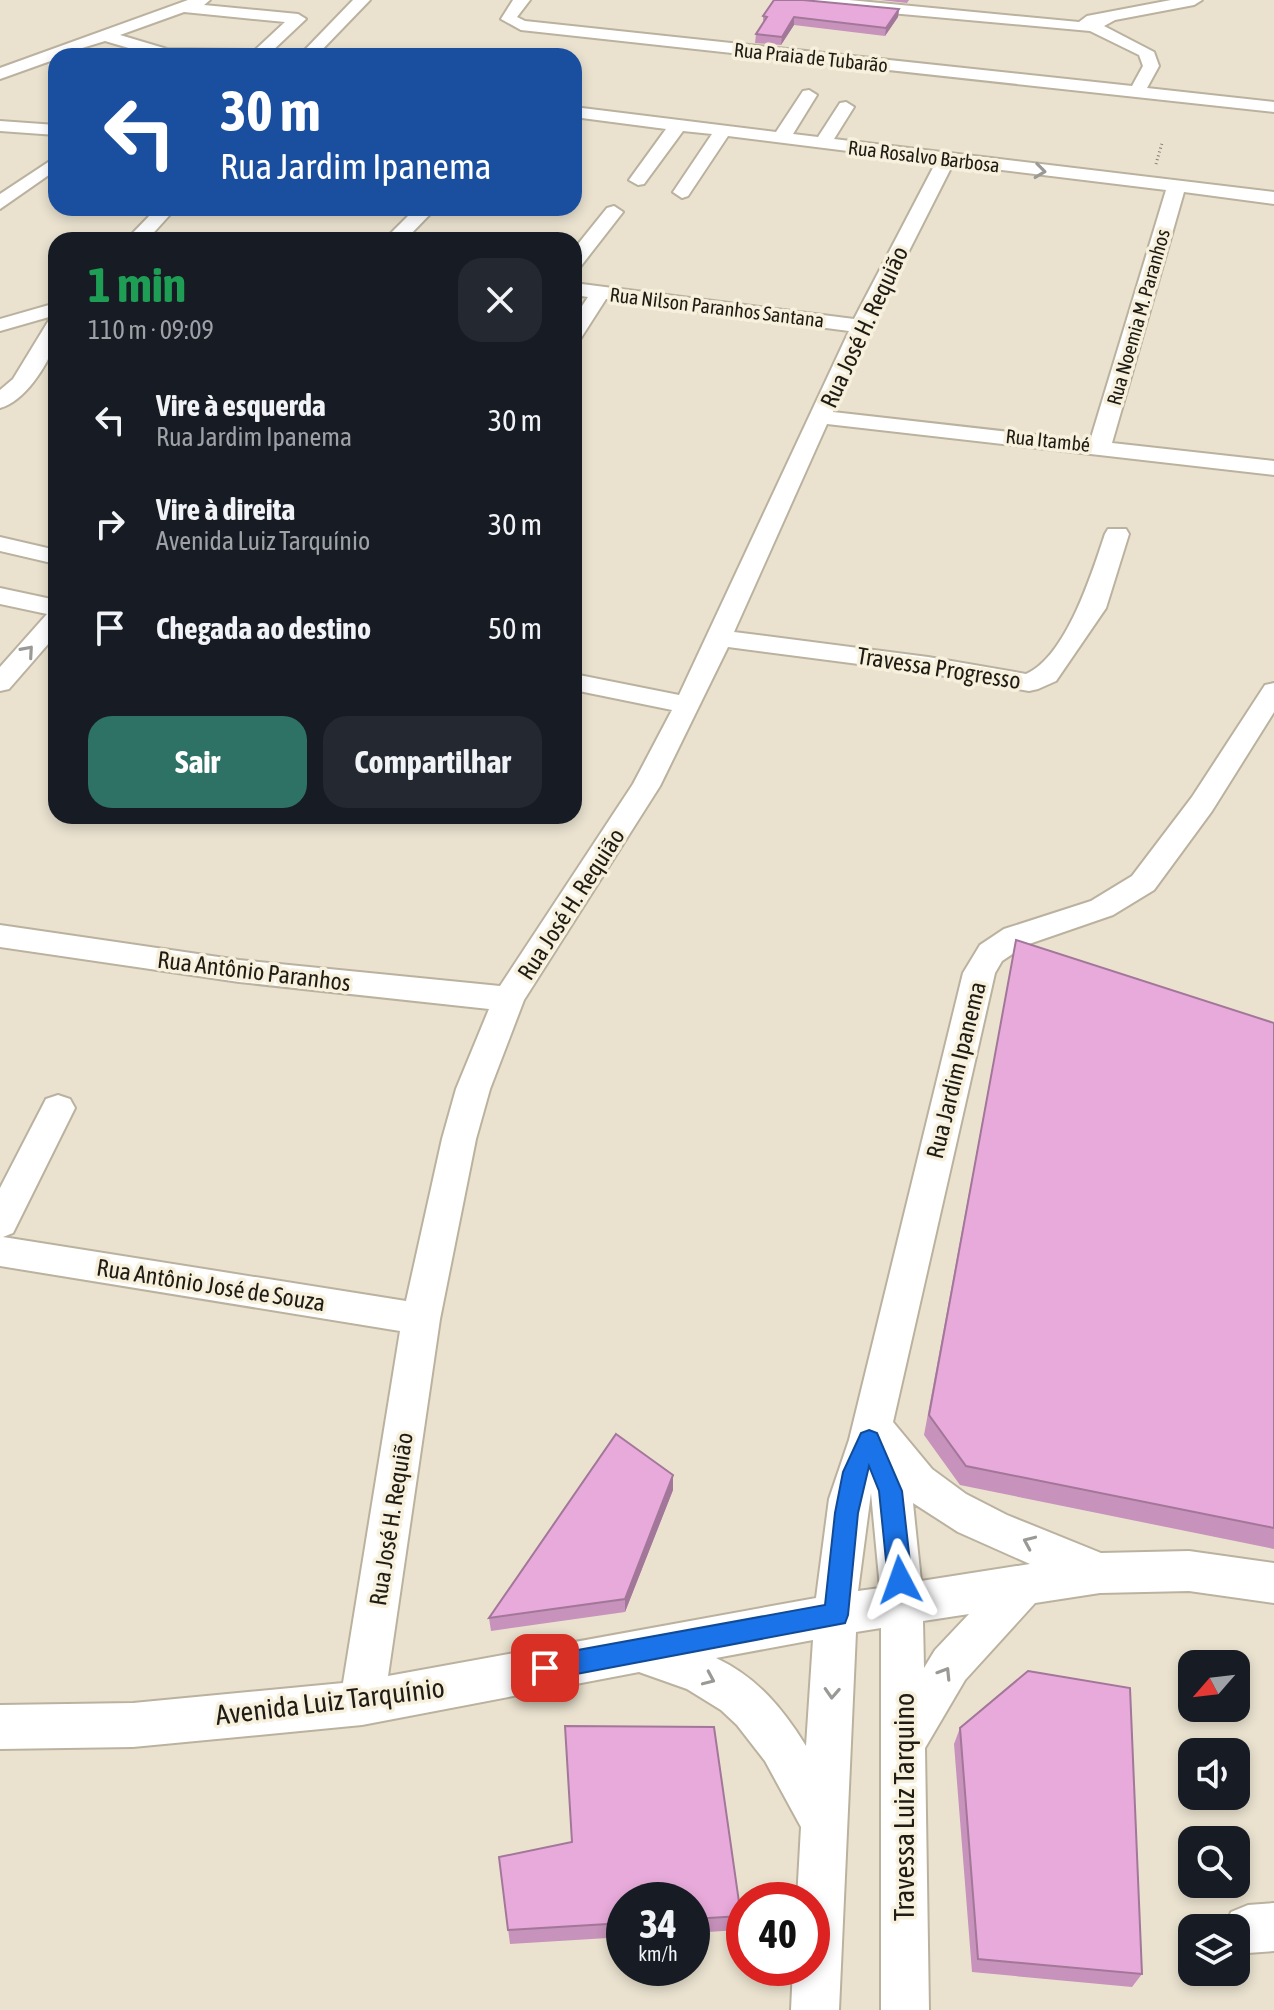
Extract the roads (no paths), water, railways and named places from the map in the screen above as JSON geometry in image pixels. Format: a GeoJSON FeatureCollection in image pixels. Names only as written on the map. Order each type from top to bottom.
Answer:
{"type":"FeatureCollection","features":[{"type":"Feature","properties":{"kind":"street"},"geometry":{"type":"LineString","coordinates":[[67,48],[202,0]]}},
{"type":"Feature","properties":{"kind":"street"},"geometry":{"type":"LineString","coordinates":[[315,48],[362,0]]}},
{"type":"Feature","properties":{"kind":"street","name":"Rua Praia de Tubarão"},"geometry":{"type":"LineString","coordinates":[[522,0],[512,10],[509,19],[521,25],[1274,107]]}},
{"type":"Feature","properties":{"kind":"street"},"geometry":{"type":"LineString","coordinates":[[802,0],[1061,26],[1092,26],[1109,18]]}},
{"type":"Feature","properties":{"kind":"street"},"geometry":{"type":"LineString","coordinates":[[961,16],[971,0]]}},
{"type":"Feature","properties":{"kind":"street"},"geometry":{"type":"LineString","coordinates":[[1061,26],[1194,0]]}},
{"type":"Feature","properties":{"kind":"street"},"geometry":{"type":"LineString","coordinates":[[135,5],[163,14]]}},
{"type":"Feature","properties":{"kind":"street"},"geometry":{"type":"LineString","coordinates":[[183,7],[340,22]]}},
{"type":"Feature","properties":{"kind":"street"},"geometry":{"type":"LineString","coordinates":[[268,48],[278,34],[298,19]]}},
{"type":"Feature","properties":{"kind":"street"},"geometry":{"type":"LineString","coordinates":[[1092,26],[1146,52],[1151,66],[1137,92]]}},
{"type":"Feature","properties":{"kind":"street"},"geometry":{"type":"LineString","coordinates":[[102,35],[146,48]]}},
{"type":"Feature","properties":{"kind":"street"},"geometry":{"type":"LineString","coordinates":[[0,74],[48,55]]}},
{"type":"Feature","properties":{"kind":"street"},"geometry":{"type":"LineString","coordinates":[[16,67],[48,68]]}},
{"type":"Feature","properties":{"kind":"street"},"geometry":{"type":"LineString","coordinates":[[781,138],[809,95]]}},
{"type":"Feature","properties":{"kind":"street"},"geometry":{"type":"LineString","coordinates":[[822,143],[846,107]]}},
{"type":"Feature","properties":{"kind":"street","name":"Rua Rosalvo Barbosa"},"geometry":{"type":"LineString","coordinates":[[582,113],[1274,198]]}},
{"type":"Feature","properties":{"kind":"street"},"geometry":{"type":"LineString","coordinates":[[0,126],[48,129]]}},
{"type":"Feature","properties":{"kind":"street"},"geometry":{"type":"LineString","coordinates":[[638,180],[677,126]]}},
{"type":"Feature","properties":{"kind":"street"},"geometry":{"type":"LineString","coordinates":[[682,192],[723,131]]}},
{"type":"Feature","properties":{"kind":"street","name":"Rua José H. Requião"},"geometry":{"type":"LineString","coordinates":[[362,1703],[421,1319],[473,1089],[509,999],[646,786],[688,705],[861,326],[946,160]]}},
{"type":"Feature","properties":{"kind":"street"},"geometry":{"type":"LineString","coordinates":[[0,203],[48,168]]}},
{"type":"Feature","properties":{"kind":"street","name":"Rua Noemia M. Paranhos"},"geometry":{"type":"LineString","coordinates":[[1100,446],[1176,187]]}},
{"type":"Feature","properties":{"kind":"street"},"geometry":{"type":"LineString","coordinates":[[582,252],[614,212]]}},
{"type":"Feature","properties":{"kind":"street"},"geometry":{"type":"LineString","coordinates":[[144,232],[159,216]]}},
{"type":"Feature","properties":{"kind":"street"},"geometry":{"type":"LineString","coordinates":[[402,232],[419,216]]}},
{"type":"Feature","properties":{"kind":"street","name":"Rua Nilson Paranhos Santana"},"geometry":{"type":"LineString","coordinates":[[582,290],[861,326]]}},
{"type":"Feature","properties":{"kind":"street"},"geometry":{"type":"LineString","coordinates":[[582,322],[601,292]]}},
{"type":"Feature","properties":{"kind":"street"},"geometry":{"type":"LineString","coordinates":[[0,326],[48,311]]}},
{"type":"Feature","properties":{"kind":"street"},"geometry":{"type":"LineString","coordinates":[[0,326],[24,334],[32,341],[36,355]]}},
{"type":"Feature","properties":{"kind":"street"},"geometry":{"type":"LineString","coordinates":[[0,401],[22,383],[48,336]]}},
{"type":"Feature","properties":{"kind":"street","name":"Rua Itambé"},"geometry":{"type":"LineString","coordinates":[[821,417],[1274,468]]}},
{"type":"Feature","properties":{"kind":"street","name":"Travessa Progresso"},"geometry":{"type":"LineString","coordinates":[[720,638],[898,661],[1029,683],[1047,675],[1093,608],[1117,534]]}},
{"type":"Feature","properties":{"kind":"street"},"geometry":{"type":"LineString","coordinates":[[0,544],[48,555]]}},
{"type":"Feature","properties":{"kind":"street"},"geometry":{"type":"LineString","coordinates":[[0,596],[48,606]]}},
{"type":"Feature","properties":{"kind":"street"},"geometry":{"type":"LineString","coordinates":[[0,683],[48,628]]}},
{"type":"Feature","properties":{"kind":"street"},"geometry":{"type":"LineString","coordinates":[[582,684],[688,705]]}},
{"type":"Feature","properties":{"kind":"street","name":"Rua Jardim Ipanema"},"geometry":{"type":"LineString","coordinates":[[836,1615],[847,1513],[855,1472],[870,1432],[979,973],[991,953],[1015,937],[1102,908],[1143,883],[1202,804],[1274,691]]}},
{"type":"Feature","properties":{"kind":"street","name":"Rua Antônio Paranhos"},"geometry":{"type":"LineString","coordinates":[[0,936],[239,971],[509,999]]}},
{"type":"Feature","properties":{"kind":"street"},"geometry":{"type":"LineString","coordinates":[[0,1223],[58,1108]]}},
{"type":"Feature","properties":{"kind":"street","name":"Rua Antônio José de Souza"},"geometry":{"type":"LineString","coordinates":[[0,1251],[421,1319]]}},
{"type":"Feature","properties":{"kind":"street"},"geometry":{"type":"LineString","coordinates":[[870,1432],[932,1494],[965,1514],[1100,1573]]}},
{"type":"Feature","properties":{"kind":"street"},"geometry":{"type":"LineString","coordinates":[[870,1432],[891,1491],[902,1604]]}},
{"type":"Feature","properties":{"kind":"street","name":"Avenida Luiz Tarquínio"},"geometry":{"type":"LineString","coordinates":[[0,1727],[133,1725],[362,1703],[836,1615],[1100,1573],[1189,1571],[1274,1583]]}},
{"type":"Feature","properties":{"kind":"street"},"geometry":{"type":"LineString","coordinates":[[905,1740],[950,1665],[1025,1584]]}},
{"type":"Feature","properties":{"kind":"street","name":"Travessa Luiz Tarquino"},"geometry":{"type":"LineString","coordinates":[[902,1604],[905,2010]]}},
{"type":"Feature","properties":{"kind":"street"},"geometry":{"type":"LineString","coordinates":[[815,2010],[836,1615]]}},
{"type":"Feature","properties":{"kind":"street"},"geometry":{"type":"LineString","coordinates":[[636,1651],[716,1681],[745,1701],[778,1739],[824,1823]]}}]}
